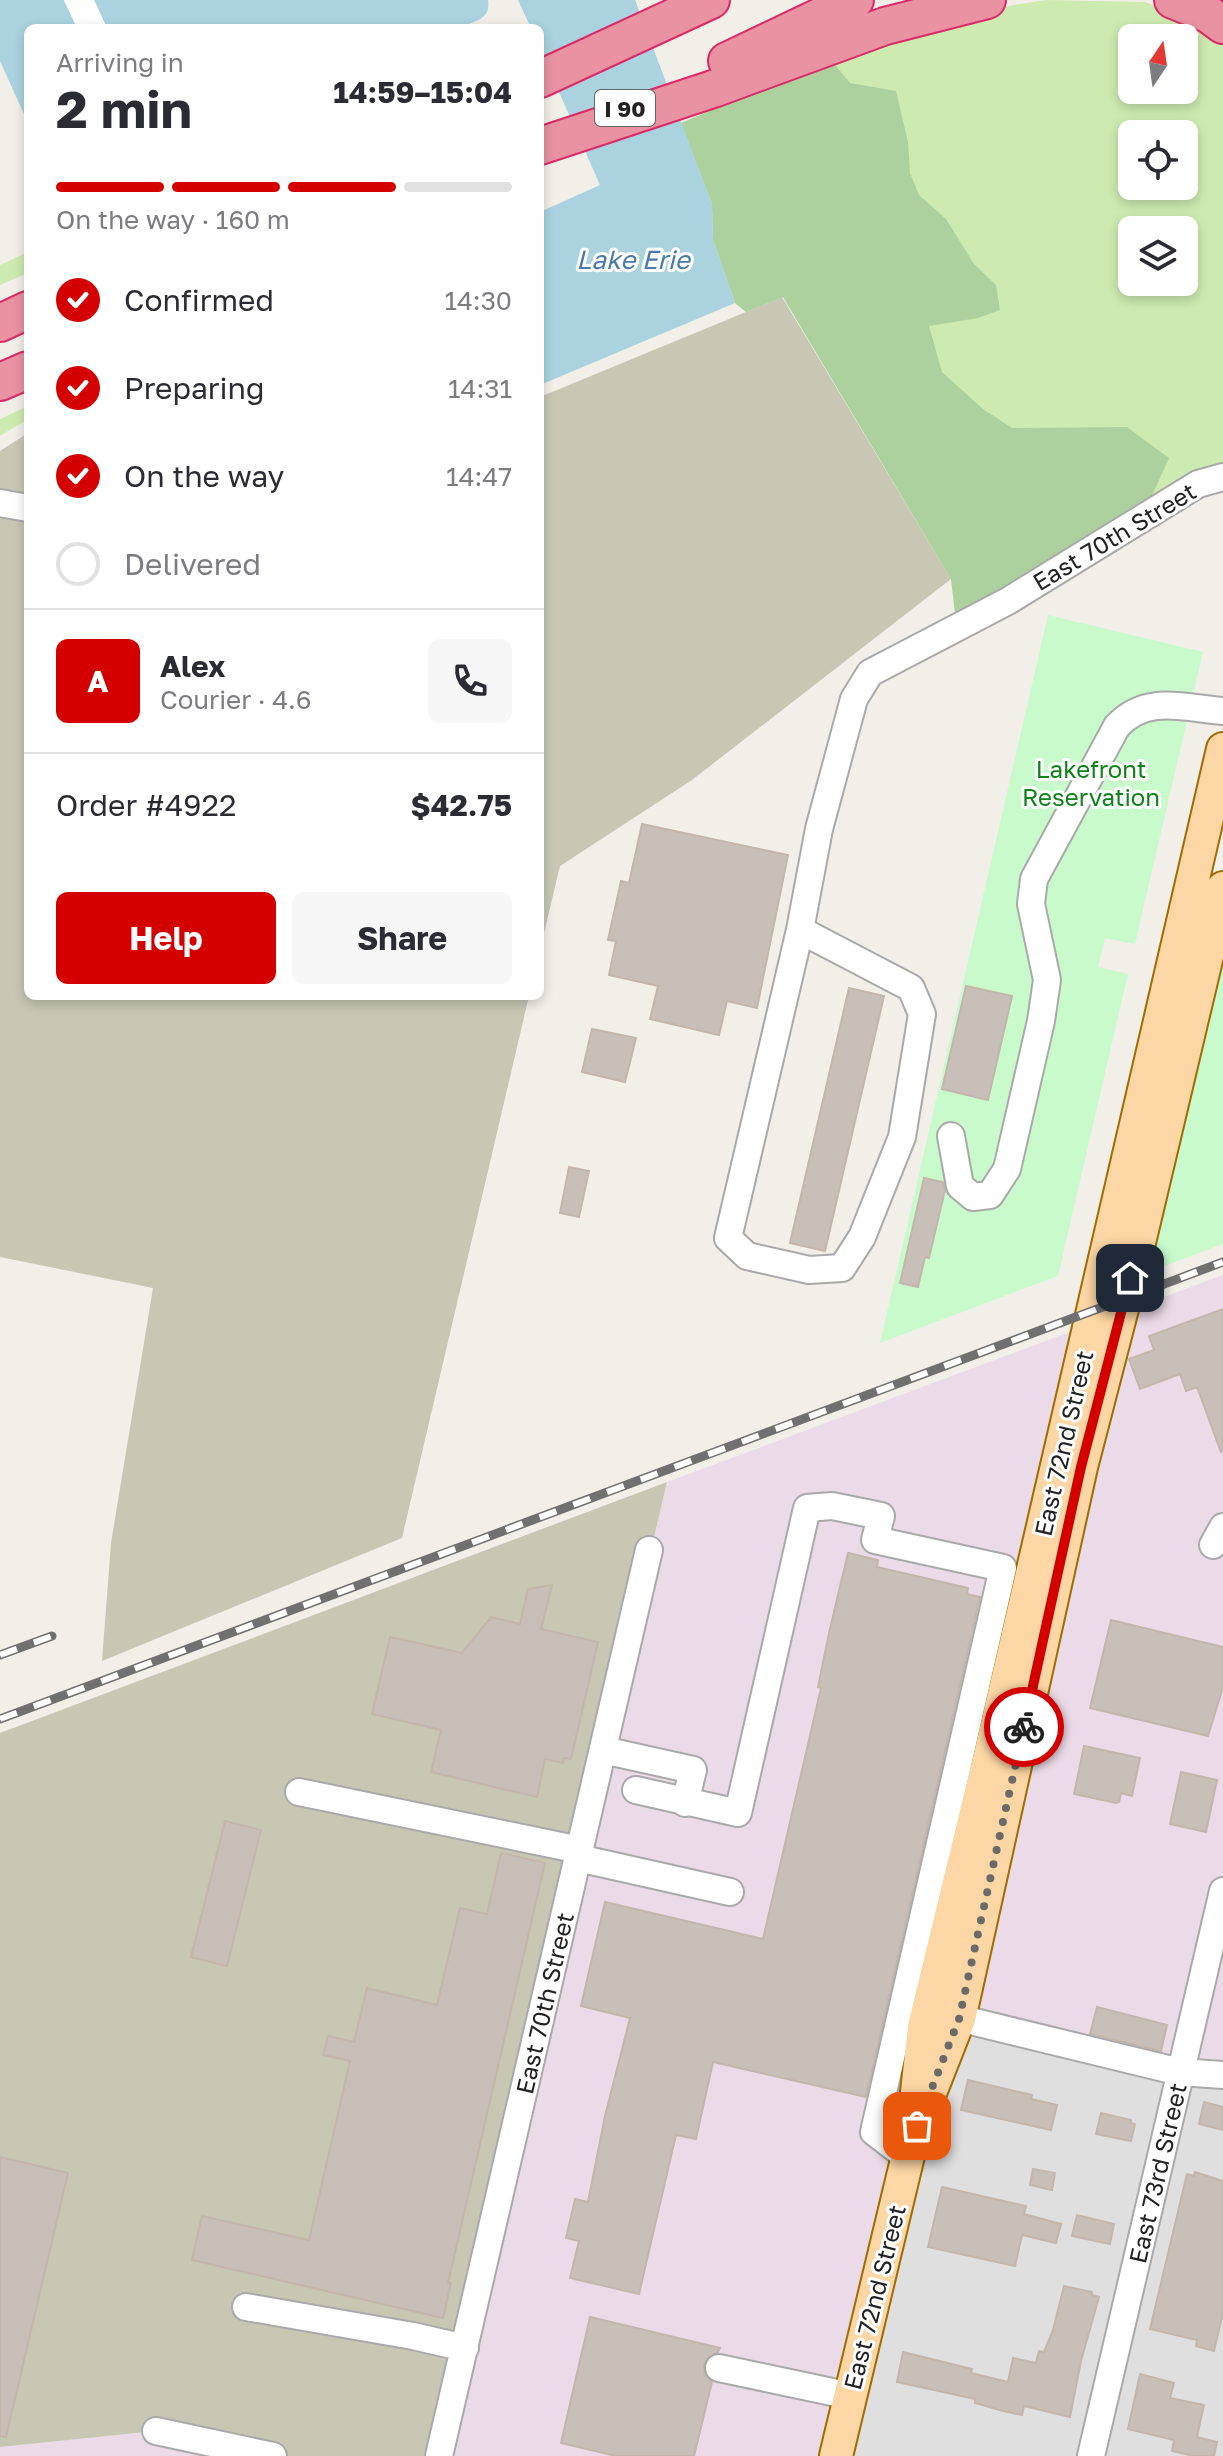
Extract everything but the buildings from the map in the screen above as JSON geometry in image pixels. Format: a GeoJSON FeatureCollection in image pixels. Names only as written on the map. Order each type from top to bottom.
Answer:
{"type":"FeatureCollection","features":[{"type":"Feature","properties":{"kind":"highway"},"geometry":{"type":"LineString","coordinates":[[711,79],[855,0]]}},
{"type":"Feature","properties":{"kind":"highway"},"geometry":{"type":"LineString","coordinates":[[544,144],[711,79],[885,26],[987,0]]}},
{"type":"Feature","properties":{"kind":"highway"},"geometry":{"type":"LineString","coordinates":[[1173,0],[1208,14],[1223,25]]}},
{"type":"Feature","properties":{"kind":"highway","name":"I 90"},"geometry":{"type":"LineString","coordinates":[[544,77],[698,4]]}},
{"type":"Feature","properties":{"kind":"highway"},"geometry":{"type":"LineString","coordinates":[[0,323],[24,312]]}},
{"type":"Feature","properties":{"kind":"highway"},"geometry":{"type":"LineString","coordinates":[[0,382],[24,372]]}},
{"type":"Feature","properties":{"kind":"main road","name":"East 72nd Street"},"geometry":{"type":"LineString","coordinates":[[836,2456],[910,2148],[924,2027],[995,1736],[1223,749]]}},
{"type":"Feature","properties":{"kind":"main road","name":"East 72nd Street"},"geometry":{"type":"LineString","coordinates":[[910,2148],[959,2019],[1085,1453],[1137,1251],[1223,888]]}},
{"type":"Feature","properties":{"kind":"street","name":"East 70th Street"},"geometry":{"type":"LineString","coordinates":[[800,930],[911,988],[922,1014],[902,1137],[862,1237],[842,1268],[809,1270],[747,1256],[728,1238],[800,930],[819,829],[854,699],[870,673],[1008,601],[1198,484],[1223,477]]}},
{"type":"Feature","properties":{"kind":"street"},"geometry":{"type":"LineString","coordinates":[[0,503],[24,507]]}},
{"type":"Feature","properties":{"kind":"street"},"geometry":{"type":"LineString","coordinates":[[951,1136],[960,1186],[973,1197],[990,1195],[1007,1169],[1041,1021],[1047,980],[1034,930],[1031,904],[1034,879],[1117,726],[1128,714],[1151,706],[1223,711]]}},
{"type":"Feature","properties":{"kind":"street"},"geometry":{"type":"LineString","coordinates":[[636,1790],[738,1813],[807,1508],[832,1506],[881,1516],[875,1540],[1003,1568],[874,2132],[910,2148]]}},
{"type":"Feature","properties":{"kind":"street","name":"East 70th Street"},"geometry":{"type":"LineString","coordinates":[[439,2456],[649,1550]]}},
{"type":"Feature","properties":{"kind":"street"},"geometry":{"type":"LineString","coordinates":[[603,1750],[693,1770],[685,1803]]}},
{"type":"Feature","properties":{"kind":"street"},"geometry":{"type":"LineString","coordinates":[[299,1792],[579,1854],[730,1892]]}},
{"type":"Feature","properties":{"kind":"street","name":"East 73rd Street"},"geometry":{"type":"LineString","coordinates":[[1091,2456],[1223,1891]]}},
{"type":"Feature","properties":{"kind":"street"},"geometry":{"type":"LineString","coordinates":[[928,2011],[1180,2072],[1223,2075]]}},
{"type":"Feature","properties":{"kind":"street"},"geometry":{"type":"LineString","coordinates":[[246,2307],[465,2348]]}},
{"type":"Feature","properties":{"kind":"street"},"geometry":{"type":"LineString","coordinates":[[719,2368],[851,2396]]}},
{"type":"Feature","properties":{"kind":"street"},"geometry":{"type":"LineString","coordinates":[[156,2431],[264,2455]]}},
{"type":"Feature","properties":{"kind":"shaded area"},"geometry":{"type":"Polygon","coordinates":[[[782,297],[951,579],[692,780],[560,866],[544,933],[544,395],[782,297]]]}},
{"type":"Feature","properties":{"kind":"shaded area"},"geometry":{"type":"Polygon","coordinates":[[[24,436],[24,1000],[528,1000],[402,1538],[102,1661],[111,1543],[153,1288],[0,1257],[0,451],[24,436]]]}},
{"type":"Feature","properties":{"kind":"shaded area"},"geometry":{"type":"Polygon","coordinates":[[[1223,1275],[1223,2075],[928,2011],[836,2456],[439,2456],[667,1482],[1223,1275]]]}},
{"type":"Feature","properties":{"kind":"shaded area"},"geometry":{"type":"Polygon","coordinates":[[[667,1482],[439,2456],[273,2456],[156,2431],[0,2447],[0,1733],[667,1482]]]}},
{"type":"Feature","properties":{"kind":"shaded area"},"geometry":{"type":"Polygon","coordinates":[[[928,2011],[1223,2075],[1223,2456],[836,2456],[928,2011]]]}},
{"type":"Feature","properties":{"kind":"shaded area"},"geometry":{"type":"Polygon","coordinates":[[[156,2431],[273,2456],[0,2456],[0,2447],[156,2431]]]}},
{"type":"Feature","properties":{"kind":"green space"},"geometry":{"type":"Polygon","coordinates":[[[1047,0],[1145,2],[1206,25],[1223,39],[1223,469],[1193,472],[1077,547],[955,613],[951,579],[783,297],[746,312],[735,303],[713,240],[712,204],[681,123],[852,51],[1013,5],[1047,0]]]}},
{"type":"Feature","properties":{"kind":"green space"},"geometry":{"type":"Polygon","coordinates":[[[831,60],[850,83],[896,91],[908,142],[910,173],[919,195],[946,219],[974,264],[996,285],[1000,310],[978,318],[929,326],[942,372],[983,409],[1012,428],[1127,427],[1169,458],[1150,500],[1077,547],[955,613],[951,579],[783,297],[746,312],[735,303],[713,240],[712,204],[681,123],[831,60]]]}},
{"type":"Feature","properties":{"kind":"green space"},"geometry":{"type":"Polygon","coordinates":[[[24,254],[24,275],[0,285],[0,265],[24,254]]]}},
{"type":"Feature","properties":{"kind":"green space"},"geometry":{"type":"Polygon","coordinates":[[[24,408],[24,421],[0,436],[0,419],[24,408]]]}},
{"type":"Feature","properties":{"kind":"green space","name":"Lakefront Reservation"},"geometry":{"type":"Polygon","coordinates":[[[1048,615],[1203,652],[1135,944],[1105,938],[1098,967],[1128,974],[1058,1276],[880,1343],[1048,615]]]}},
{"type":"Feature","properties":{"kind":"green space"},"geometry":{"type":"Polygon","coordinates":[[[1223,915],[1223,1244],[1140,1275],[1223,915]]]}},
{"type":"Feature","properties":{"kind":"water"},"geometry":{"type":"Polygon","coordinates":[[[0,0],[64,0],[75,24],[24,24],[24,114],[0,61],[0,0]]]}},
{"type":"Feature","properties":{"kind":"water"},"geometry":{"type":"Polygon","coordinates":[[[94,0],[488,0],[484,16],[469,24],[105,24],[94,0]]]}},
{"type":"Feature","properties":{"kind":"water","name":"Lake Erie"},"geometry":{"type":"Polygon","coordinates":[[[518,0],[635,0],[712,204],[713,240],[735,303],[544,383],[544,210],[600,185],[544,58],[544,24],[529,24],[518,0]]]}},
{"type":"Feature","properties":{"kind":"pier"},"geometry":{"type":"Polygon","coordinates":[[[64,0],[94,0],[105,24],[75,24],[64,0]]]}},
{"type":"Feature","properties":{"kind":"railway"},"geometry":{"type":"LineString","coordinates":[[0,1719],[1223,1262]]}},
{"type":"Feature","properties":{"kind":"railway"},"geometry":{"type":"LineString","coordinates":[[0,1655],[52,1636]]}},
{"type":"Feature","properties":{"kind":"way so far"},"geometry":{"type":"LineString","coordinates":[[917,2126],[959,2019],[1024,1727]]}},
{"type":"Feature","properties":{"kind":"route"},"geometry":{"type":"LineString","coordinates":[[1024,1727],[1081,1467],[1130,1278]]}}]}
